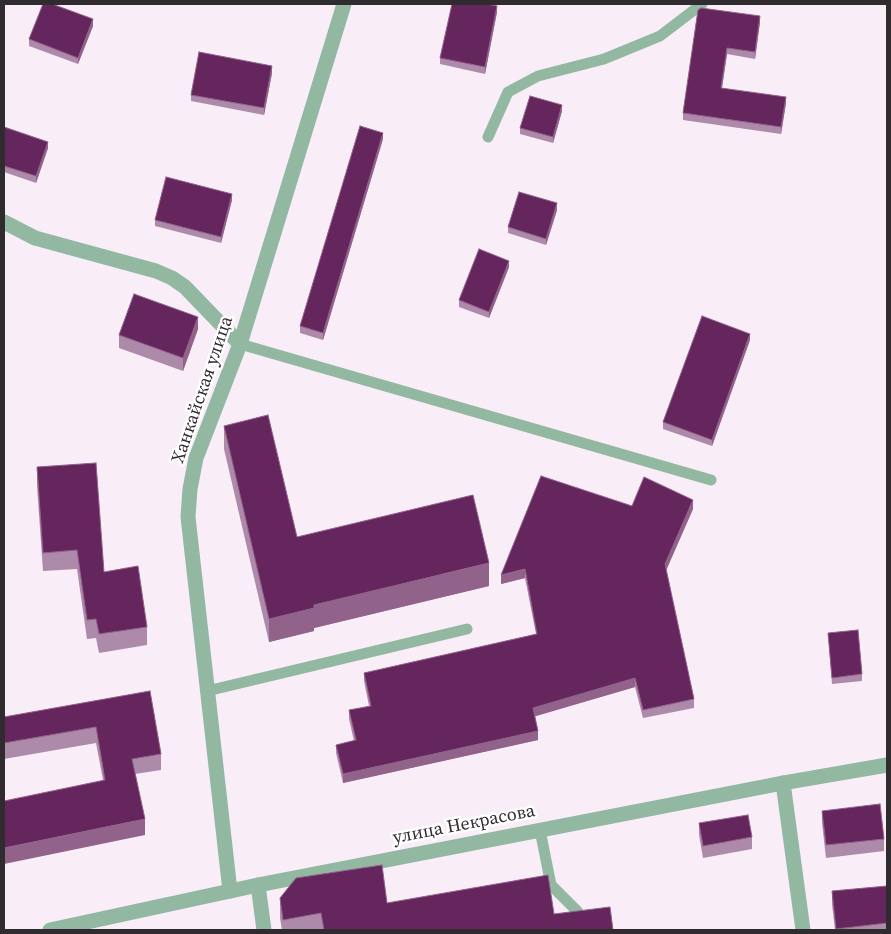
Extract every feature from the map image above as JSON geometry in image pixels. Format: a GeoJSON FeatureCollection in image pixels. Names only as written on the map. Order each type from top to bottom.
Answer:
{"type":"FeatureCollection","features":[{"type":"Feature","properties":{"kind":"street","name":"Ханкайская улица"},"geometry":{"type":"LineString","coordinates":[[230,891],[188,517],[190,489],[196,458],[240,344],[344,4]]}},
{"type":"Feature","properties":{"kind":"street"},"geometry":{"type":"LineString","coordinates":[[4,222],[35,238],[156,271],[172,278],[185,287],[240,344]]}},
{"type":"Feature","properties":{"kind":"street","name":"улица Некрасова"},"geometry":{"type":"LineString","coordinates":[[50,930],[258,885],[782,783],[887,765]]}},
{"type":"Feature","properties":{"kind":"street"},"geometry":{"type":"LineString","coordinates":[[782,783],[803,930]]}},
{"type":"Feature","properties":{"kind":"street"},"geometry":{"type":"LineString","coordinates":[[258,885],[264,930]]}},
{"type":"Feature","properties":{"kind":"lane"},"geometry":{"type":"LineString","coordinates":[[488,137],[508,92],[538,76],[604,59],[660,36],[702,4]]}},
{"type":"Feature","properties":{"kind":"lane"},"geometry":{"type":"LineString","coordinates":[[240,344],[711,480]]}},
{"type":"Feature","properties":{"kind":"lane"},"geometry":{"type":"LineString","coordinates":[[207,691],[467,629]]}},
{"type":"Feature","properties":{"kind":"lane"},"geometry":{"type":"LineString","coordinates":[[540,830],[551,885],[578,912]]}},
{"type":"Feature","properties":{"kind":"building"},"geometry":{"type":"Polygon","coordinates":[[[43,4],[52,4],[93,19],[78,58],[29,39],[43,4]]]}},
{"type":"Feature","properties":{"kind":"building"},"geometry":{"type":"Polygon","coordinates":[[[452,4],[486,4],[497,6],[485,67],[440,58],[452,4]]]}},
{"type":"Feature","properties":{"kind":"building"},"geometry":{"type":"Polygon","coordinates":[[[701,8],[760,16],[755,52],[727,48],[721,88],[786,97],[781,127],[683,113],[698,10],[701,8]]]}},
{"type":"Feature","properties":{"kind":"building"},"geometry":{"type":"Polygon","coordinates":[[[199,52],[272,66],[264,108],[191,95],[199,52]]]}},
{"type":"Feature","properties":{"kind":"building"},"geometry":{"type":"Polygon","coordinates":[[[530,96],[562,105],[553,137],[520,128],[530,96]]]}},
{"type":"Feature","properties":{"kind":"building"},"geometry":{"type":"Polygon","coordinates":[[[360,126],[383,133],[323,333],[300,326],[360,126]]]}},
{"type":"Feature","properties":{"kind":"building"},"geometry":{"type":"Polygon","coordinates":[[[4,127],[48,142],[36,176],[4,166],[4,127]]]}},
{"type":"Feature","properties":{"kind":"building"},"geometry":{"type":"Polygon","coordinates":[[[166,177],[232,194],[221,237],[155,220],[166,177]]]}},
{"type":"Feature","properties":{"kind":"building"},"geometry":{"type":"Polygon","coordinates":[[[519,192],[557,203],[546,239],[508,227],[519,192]]]}},
{"type":"Feature","properties":{"kind":"building"},"geometry":{"type":"Polygon","coordinates":[[[479,249],[509,261],[489,312],[459,300],[479,249]]]}},
{"type":"Feature","properties":{"kind":"building"},"geometry":{"type":"Polygon","coordinates":[[[134,294],[198,317],[183,358],[119,335],[134,294]]]}},
{"type":"Feature","properties":{"kind":"building"},"geometry":{"type":"Polygon","coordinates":[[[702,316],[750,334],[712,440],[663,422],[702,316]]]}},
{"type":"Feature","properties":{"kind":"building"},"geometry":{"type":"Polygon","coordinates":[[[268,415],[297,537],[473,495],[489,563],[314,605],[314,608],[269,619],[224,426],[268,415]]]}},
{"type":"Feature","properties":{"kind":"building"},"geometry":{"type":"Polygon","coordinates":[[[96,463],[104,572],[138,566],[147,627],[99,634],[96,619],[87,620],[77,550],[43,553],[37,467],[96,463]]]}},
{"type":"Feature","properties":{"kind":"building"},"geometry":{"type":"Polygon","coordinates":[[[541,476],[632,506],[644,477],[693,500],[665,564],[694,699],[643,710],[635,678],[533,708],[538,731],[343,774],[336,745],[356,740],[349,710],[371,706],[364,673],[537,634],[525,569],[501,575],[541,476]]]}},
{"type":"Feature","properties":{"kind":"building"},"geometry":{"type":"Polygon","coordinates":[[[858,630],[862,674],[832,678],[828,633],[858,630]]]}},
{"type":"Feature","properties":{"kind":"building"},"geometry":{"type":"Polygon","coordinates":[[[150,691],[161,754],[132,759],[145,819],[4,848],[4,801],[105,780],[96,727],[4,743],[4,717],[150,691]]]}},
{"type":"Feature","properties":{"kind":"building"},"geometry":{"type":"Polygon","coordinates":[[[880,804],[884,839],[826,845],[822,811],[880,804]]]}},
{"type":"Feature","properties":{"kind":"building"},"geometry":{"type":"Polygon","coordinates":[[[748,815],[752,837],[703,846],[699,823],[748,815]]]}},
{"type":"Feature","properties":{"kind":"building"},"geometry":{"type":"Polygon","coordinates":[[[382,865],[387,903],[548,875],[554,914],[610,907],[613,930],[324,930],[321,913],[283,920],[280,898],[296,878],[382,865]]]}},
{"type":"Feature","properties":{"kind":"building"},"geometry":{"type":"Polygon","coordinates":[[[887,886],[887,923],[836,929],[832,891],[887,886]]]}}]}
